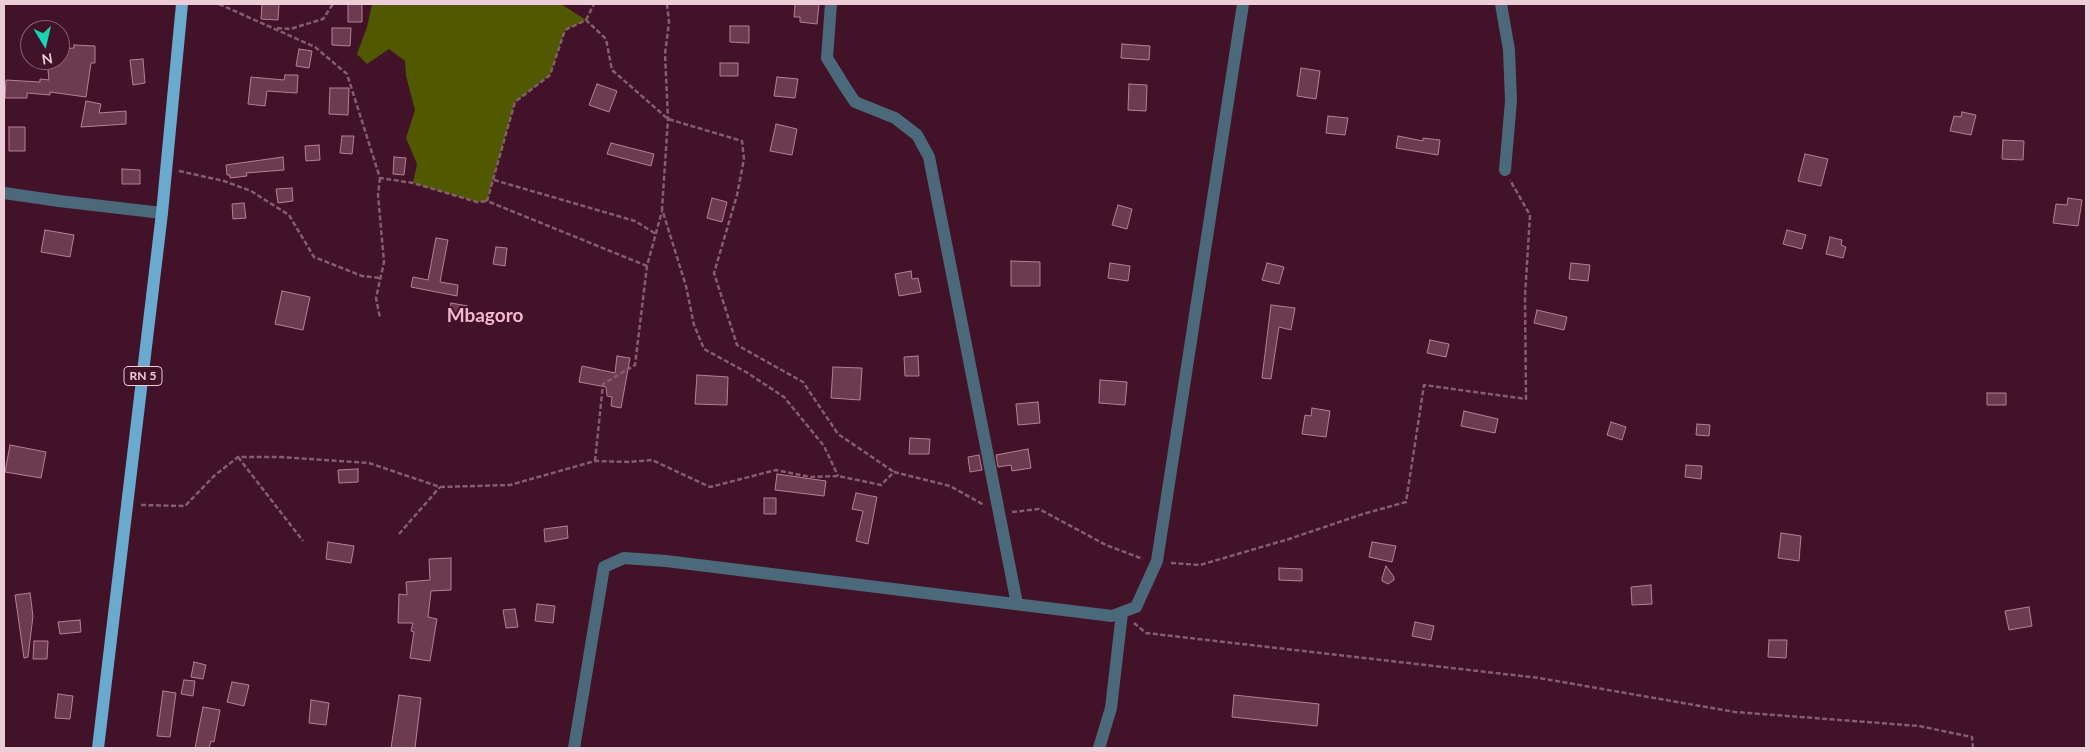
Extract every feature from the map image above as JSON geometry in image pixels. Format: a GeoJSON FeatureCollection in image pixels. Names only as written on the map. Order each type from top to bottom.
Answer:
{"type":"FeatureCollection","features":[{"type":"Feature","properties":{"kind":"main road","name":"RN 5"},"geometry":{"type":"LineString","coordinates":[[98,748],[162,212],[182,4]]}},
{"type":"Feature","properties":{"kind":"street"},"geometry":{"type":"LineString","coordinates":[[831,4],[827,58],[845,87],[855,102],[895,118],[917,135],[929,157],[1017,604]]}},
{"type":"Feature","properties":{"kind":"street"},"geometry":{"type":"LineString","coordinates":[[574,748],[604,567],[624,558],[676,562],[1112,616],[1136,607],[1157,561],[1243,4]]}},
{"type":"Feature","properties":{"kind":"street"},"geometry":{"type":"LineString","coordinates":[[1501,4],[1509,50],[1511,101],[1504,170]]}},
{"type":"Feature","properties":{"kind":"street"},"geometry":{"type":"LineString","coordinates":[[4,193],[162,212]]}},
{"type":"Feature","properties":{"kind":"street"},"geometry":{"type":"LineString","coordinates":[[1099,748],[1111,708],[1122,613]]}},
{"type":"Feature","properties":{"kind":"path"},"geometry":{"type":"LineString","coordinates":[[219,4],[276,28],[314,47],[347,74],[380,178],[378,195],[384,262],[376,298],[380,318]]}},
{"type":"Feature","properties":{"kind":"path"},"geometry":{"type":"LineString","coordinates":[[276,28],[290,29],[323,19],[333,4]]}},
{"type":"Feature","properties":{"kind":"path"},"geometry":{"type":"LineString","coordinates":[[488,201],[515,102],[550,76],[565,30],[586,20],[594,4]]}},
{"type":"Feature","properties":{"kind":"path"},"geometry":{"type":"LineString","coordinates":[[595,461],[603,384],[635,365],[647,266],[662,209],[668,119],[665,54],[669,22],[667,4]]}},
{"type":"Feature","properties":{"kind":"path"},"geometry":{"type":"LineString","coordinates":[[586,20],[606,39],[612,70],[668,119],[742,141],[744,159],[737,195],[714,272],[737,345],[803,382],[838,434],[894,472],[950,486],[999,514],[1039,509],[1106,545],[1148,561],[1200,565],[1406,502],[1424,385],[1526,399],[1525,296],[1530,214],[1504,170]]}},
{"type":"Feature","properties":{"kind":"path"},"geometry":{"type":"LineString","coordinates":[[166,168],[224,181],[251,191],[289,215],[314,257],[362,276],[380,278]]}},
{"type":"Feature","properties":{"kind":"path"},"geometry":{"type":"LineString","coordinates":[[380,178],[414,183],[477,202],[488,201],[647,266]]}},
{"type":"Feature","properties":{"kind":"path"},"geometry":{"type":"LineString","coordinates":[[494,180],[635,220],[656,234]]}},
{"type":"Feature","properties":{"kind":"path"},"geometry":{"type":"LineString","coordinates":[[662,209],[686,286],[694,325],[704,350],[746,372],[784,397],[824,446],[838,476]]}},
{"type":"Feature","properties":{"kind":"path"},"geometry":{"type":"LineString","coordinates":[[128,504],[185,506],[214,476],[238,458],[281,457],[369,463],[440,487],[510,486],[595,461],[629,462],[652,460],[710,487],[776,470],[810,477],[838,476],[881,485],[894,472]]}},
{"type":"Feature","properties":{"kind":"path"},"geometry":{"type":"LineString","coordinates":[[238,458],[303,541]]}},
{"type":"Feature","properties":{"kind":"path"},"geometry":{"type":"LineString","coordinates":[[399,534],[440,487]]}},
{"type":"Feature","properties":{"kind":"path"},"geometry":{"type":"LineString","coordinates":[[1122,613],[1146,634],[1539,678],[1735,712],[1919,726],[1972,737],[1973,748]]}},
{"type":"Feature","properties":{"kind":"green space"},"geometry":{"type":"Polygon","coordinates":[[[372,4],[561,4],[586,20],[565,30],[550,75],[515,102],[487,201],[477,202],[413,183],[417,164],[406,138],[415,110],[406,76],[405,61],[389,49],[367,64],[357,54],[367,27],[372,4]]]}},
{"type":"Feature","properties":{"kind":"building"},"geometry":{"type":"Polygon","coordinates":[[[262,4],[279,4],[278,20],[261,19],[262,4]]]}},
{"type":"Feature","properties":{"kind":"building"},"geometry":{"type":"Polygon","coordinates":[[[348,4],[362,4],[362,22],[348,22],[348,4]]]}},
{"type":"Feature","properties":{"kind":"building"},"geometry":{"type":"Polygon","coordinates":[[[795,4],[819,4],[817,24],[800,22],[800,17],[794,17],[795,4]]]}},
{"type":"Feature","properties":{"kind":"building"},"geometry":{"type":"Polygon","coordinates":[[[730,26],[749,26],[749,43],[730,42],[730,26]]]}},
{"type":"Feature","properties":{"kind":"building"},"geometry":{"type":"Polygon","coordinates":[[[332,28],[351,28],[350,46],[332,45],[332,28]]]}},
{"type":"Feature","properties":{"kind":"building"},"geometry":{"type":"Polygon","coordinates":[[[1122,44],[1150,46],[1149,60],[1121,58],[1122,44]]]}},
{"type":"Feature","properties":{"kind":"building"},"geometry":{"type":"Polygon","coordinates":[[[74,45],[95,46],[95,63],[91,63],[86,97],[50,92],[50,95],[27,93],[27,98],[5,98],[6,80],[40,82],[40,79],[49,80],[48,70],[70,70],[70,48],[74,48],[74,45]]]}},
{"type":"Feature","properties":{"kind":"building"},"geometry":{"type":"Polygon","coordinates":[[[299,49],[312,51],[309,68],[296,66],[299,49]]]}},
{"type":"Feature","properties":{"kind":"building"},"geometry":{"type":"Polygon","coordinates":[[[143,59],[145,83],[133,85],[130,60],[143,59]]]}},
{"type":"Feature","properties":{"kind":"building"},"geometry":{"type":"Polygon","coordinates":[[[720,63],[738,63],[738,76],[720,76],[720,63]]]}},
{"type":"Feature","properties":{"kind":"building"},"geometry":{"type":"Polygon","coordinates":[[[1301,68],[1320,71],[1316,99],[1297,96],[1301,68]]]}},
{"type":"Feature","properties":{"kind":"building"},"geometry":{"type":"Polygon","coordinates":[[[285,75],[298,75],[297,93],[267,91],[265,106],[248,104],[251,77],[284,80],[285,75]]]}},
{"type":"Feature","properties":{"kind":"building"},"geometry":{"type":"Polygon","coordinates":[[[777,77],[798,79],[795,98],[774,96],[777,77]]]}},
{"type":"Feature","properties":{"kind":"building"},"geometry":{"type":"Polygon","coordinates":[[[597,84],[617,91],[609,112],[589,105],[597,84]]]}},
{"type":"Feature","properties":{"kind":"building"},"geometry":{"type":"Polygon","coordinates":[[[1129,84],[1147,85],[1146,111],[1128,110],[1129,84]]]}},
{"type":"Feature","properties":{"kind":"building"},"geometry":{"type":"Polygon","coordinates":[[[330,88],[349,88],[348,115],[329,114],[330,88]]]}},
{"type":"Feature","properties":{"kind":"building"},"geometry":{"type":"Polygon","coordinates":[[[86,101],[101,104],[99,113],[126,111],[126,124],[81,127],[86,101]]]}},
{"type":"Feature","properties":{"kind":"building"},"geometry":{"type":"Polygon","coordinates":[[[1962,112],[1976,115],[1971,135],[1950,131],[1954,116],[1961,117],[1962,112]]]}},
{"type":"Feature","properties":{"kind":"building"},"geometry":{"type":"Polygon","coordinates":[[[1328,116],[1348,118],[1345,135],[1326,133],[1328,116]]]}},
{"type":"Feature","properties":{"kind":"building"},"geometry":{"type":"Polygon","coordinates":[[[776,124],[797,129],[792,155],[770,151],[776,124]]]}},
{"type":"Feature","properties":{"kind":"building"},"geometry":{"type":"Polygon","coordinates":[[[9,127],[25,127],[25,151],[9,151],[9,127]]]}},
{"type":"Feature","properties":{"kind":"building"},"geometry":{"type":"Polygon","coordinates":[[[342,136],[354,136],[352,154],[340,153],[342,136]]]}},
{"type":"Feature","properties":{"kind":"building"},"geometry":{"type":"Polygon","coordinates":[[[1398,136],[1423,141],[1423,138],[1440,140],[1438,155],[1396,148],[1398,136]]]}},
{"type":"Feature","properties":{"kind":"building"},"geometry":{"type":"Polygon","coordinates":[[[2003,140],[2024,141],[2023,160],[2002,159],[2003,140]]]}},
{"type":"Feature","properties":{"kind":"building"},"geometry":{"type":"Polygon","coordinates":[[[611,143],[654,154],[651,166],[607,154],[611,143]]]}},
{"type":"Feature","properties":{"kind":"building"},"geometry":{"type":"Polygon","coordinates":[[[319,145],[320,160],[306,161],[305,146],[319,145]]]}},
{"type":"Feature","properties":{"kind":"building"},"geometry":{"type":"Polygon","coordinates":[[[1805,154],[1828,159],[1821,186],[1798,181],[1805,154]]]}},
{"type":"Feature","properties":{"kind":"building"},"geometry":{"type":"Polygon","coordinates":[[[283,157],[284,170],[246,173],[247,176],[230,178],[230,175],[227,175],[226,165],[283,157]]]}},
{"type":"Feature","properties":{"kind":"building"},"geometry":{"type":"Polygon","coordinates":[[[394,157],[406,158],[404,175],[393,174],[394,157]]]}},
{"type":"Feature","properties":{"kind":"building"},"geometry":{"type":"Polygon","coordinates":[[[122,169],[140,170],[140,184],[122,184],[122,169]]]}},
{"type":"Feature","properties":{"kind":"building"},"geometry":{"type":"Polygon","coordinates":[[[292,188],[293,201],[278,203],[276,189],[292,188]]]}},
{"type":"Feature","properties":{"kind":"building"},"geometry":{"type":"Polygon","coordinates":[[[712,198],[727,202],[722,222],[707,218],[712,198]]]}},
{"type":"Feature","properties":{"kind":"building"},"geometry":{"type":"Polygon","coordinates":[[[2068,198],[2082,200],[2078,226],[2053,223],[2056,204],[2067,205],[2068,198]]]}},
{"type":"Feature","properties":{"kind":"building"},"geometry":{"type":"Polygon","coordinates":[[[244,203],[246,218],[233,219],[232,204],[244,203]]]}},
{"type":"Feature","properties":{"kind":"building"},"geometry":{"type":"Polygon","coordinates":[[[1118,205],[1132,209],[1127,229],[1112,225],[1118,205]]]}},
{"type":"Feature","properties":{"kind":"building"},"geometry":{"type":"Polygon","coordinates":[[[45,230],[74,235],[70,257],[41,252],[45,230]]]}},
{"type":"Feature","properties":{"kind":"building"},"geometry":{"type":"Polygon","coordinates":[[[1787,230],[1806,235],[1802,249],[1783,244],[1787,230]]]}},
{"type":"Feature","properties":{"kind":"building"},"geometry":{"type":"Polygon","coordinates":[[[1830,237],[1842,240],[1841,245],[1846,247],[1843,258],[1826,254],[1830,237]]]}},
{"type":"Feature","properties":{"kind":"building"},"geometry":{"type":"Polygon","coordinates":[[[436,238],[448,240],[440,282],[458,285],[457,296],[411,287],[413,277],[428,280],[436,238]]]}},
{"type":"Feature","properties":{"kind":"building"},"geometry":{"type":"Polygon","coordinates":[[[496,247],[507,248],[505,266],[493,264],[496,247]]]}},
{"type":"Feature","properties":{"kind":"building"},"geometry":{"type":"Polygon","coordinates":[[[1011,261],[1040,262],[1040,286],[1011,286],[1011,261]]]}},
{"type":"Feature","properties":{"kind":"building"},"geometry":{"type":"Polygon","coordinates":[[[1110,263],[1130,266],[1128,281],[1108,278],[1110,263]]]}},
{"type":"Feature","properties":{"kind":"building"},"geometry":{"type":"Polygon","coordinates":[[[1267,263],[1284,267],[1279,284],[1262,280],[1267,263]]]}},
{"type":"Feature","properties":{"kind":"building"},"geometry":{"type":"Polygon","coordinates":[[[1571,263],[1590,265],[1588,281],[1569,279],[1571,263]]]}},
{"type":"Feature","properties":{"kind":"building"},"geometry":{"type":"Polygon","coordinates":[[[911,271],[912,279],[918,278],[921,292],[899,296],[895,274],[911,271]]]}},
{"type":"Feature","properties":{"kind":"building"},"geometry":{"type":"Polygon","coordinates":[[[282,291],[310,297],[303,330],[275,324],[282,291]]]}},
{"type":"Feature","properties":{"kind":"building"},"geometry":{"type":"Polygon","coordinates":[[[451,303],[468,306],[466,319],[449,316],[451,303]]]}},
{"type":"Feature","properties":{"kind":"building"},"geometry":{"type":"Polygon","coordinates":[[[1271,305],[1295,308],[1291,330],[1279,327],[1271,379],[1262,378],[1271,305]]]}},
{"type":"Feature","properties":{"kind":"building"},"geometry":{"type":"Polygon","coordinates":[[[1537,310],[1567,317],[1564,330],[1534,323],[1537,310]]]}},
{"type":"Feature","properties":{"kind":"building"},"geometry":{"type":"Polygon","coordinates":[[[1430,340],[1449,344],[1446,357],[1427,353],[1430,340]]]}},
{"type":"Feature","properties":{"kind":"building"},"geometry":{"type":"Polygon","coordinates":[[[617,356],[630,358],[621,408],[611,406],[612,397],[607,396],[606,387],[579,382],[582,366],[615,373],[617,356]]]}},
{"type":"Feature","properties":{"kind":"building"},"geometry":{"type":"Polygon","coordinates":[[[918,356],[919,376],[905,376],[904,357],[918,356]]]}},
{"type":"Feature","properties":{"kind":"building"},"geometry":{"type":"Polygon","coordinates":[[[833,367],[862,368],[860,400],[831,398],[833,367]]]}},
{"type":"Feature","properties":{"kind":"building"},"geometry":{"type":"Polygon","coordinates":[[[697,375],[728,377],[727,405],[695,404],[697,375]]]}},
{"type":"Feature","properties":{"kind":"building"},"geometry":{"type":"Polygon","coordinates":[[[1100,380],[1127,382],[1125,405],[1099,403],[1100,380]]]}},
{"type":"Feature","properties":{"kind":"building"},"geometry":{"type":"Polygon","coordinates":[[[1987,393],[2006,393],[2006,405],[1987,405],[1987,393]]]}},
{"type":"Feature","properties":{"kind":"building"},"geometry":{"type":"Polygon","coordinates":[[[1038,402],[1040,423],[1018,425],[1016,404],[1038,402]]]}},
{"type":"Feature","properties":{"kind":"building"},"geometry":{"type":"Polygon","coordinates":[[[1312,408],[1330,411],[1326,437],[1302,434],[1305,415],[1311,416],[1312,408]]]}},
{"type":"Feature","properties":{"kind":"building"},"geometry":{"type":"Polygon","coordinates":[[[1464,411],[1498,419],[1495,433],[1461,426],[1464,411]]]}},
{"type":"Feature","properties":{"kind":"building"},"geometry":{"type":"Polygon","coordinates":[[[1611,422],[1626,427],[1622,440],[1607,435],[1611,422]]]}},
{"type":"Feature","properties":{"kind":"building"},"geometry":{"type":"Polygon","coordinates":[[[1697,424],[1710,425],[1709,436],[1696,435],[1697,424]]]}},
{"type":"Feature","properties":{"kind":"building"},"geometry":{"type":"Polygon","coordinates":[[[910,438],[930,439],[929,454],[909,454],[910,438]]]}},
{"type":"Feature","properties":{"kind":"building"},"geometry":{"type":"Polygon","coordinates":[[[10,445],[46,452],[41,478],[5,472],[10,445]]]}},
{"type":"Feature","properties":{"kind":"building"},"geometry":{"type":"Polygon","coordinates":[[[1028,449],[1031,468],[1012,471],[1011,465],[998,467],[996,455],[1028,449]]]}},
{"type":"Feature","properties":{"kind":"building"},"geometry":{"type":"Polygon","coordinates":[[[979,455],[982,470],[970,472],[968,457],[979,455]]]}},
{"type":"Feature","properties":{"kind":"building"},"geometry":{"type":"Polygon","coordinates":[[[1686,465],[1702,466],[1701,479],[1685,477],[1686,465]]]}},
{"type":"Feature","properties":{"kind":"building"},"geometry":{"type":"Polygon","coordinates":[[[358,469],[358,482],[339,483],[338,470],[358,469]]]}},
{"type":"Feature","properties":{"kind":"building"},"geometry":{"type":"Polygon","coordinates":[[[777,474],[826,481],[824,496],[775,490],[777,474]]]}},
{"type":"Feature","properties":{"kind":"building"},"geometry":{"type":"Polygon","coordinates":[[[856,493],[877,497],[868,544],[856,541],[863,511],[852,509],[856,493]]]}},
{"type":"Feature","properties":{"kind":"building"},"geometry":{"type":"Polygon","coordinates":[[[764,498],[776,498],[776,514],[764,514],[764,498]]]}},
{"type":"Feature","properties":{"kind":"building"},"geometry":{"type":"Polygon","coordinates":[[[567,526],[568,538],[545,542],[544,529],[567,526]]]}},
{"type":"Feature","properties":{"kind":"building"},"geometry":{"type":"Polygon","coordinates":[[[1781,533],[1801,536],[1799,561],[1778,558],[1781,533]]]}},
{"type":"Feature","properties":{"kind":"building"},"geometry":{"type":"Polygon","coordinates":[[[328,542],[354,546],[351,563],[326,559],[328,542]]]}},
{"type":"Feature","properties":{"kind":"building"},"geometry":{"type":"Polygon","coordinates":[[[1372,542],[1396,546],[1392,562],[1369,557],[1372,542]]]}},
{"type":"Feature","properties":{"kind":"building"},"geometry":{"type":"Polygon","coordinates":[[[451,558],[451,590],[431,591],[428,617],[437,619],[430,661],[410,658],[414,632],[411,631],[413,623],[398,623],[399,594],[407,595],[406,582],[430,580],[429,559],[451,558]]]}},
{"type":"Feature","properties":{"kind":"building"},"geometry":{"type":"Polygon","coordinates":[[[1386,566],[1394,577],[1394,580],[1388,584],[1382,581],[1386,566]]]}},
{"type":"Feature","properties":{"kind":"building"},"geometry":{"type":"Polygon","coordinates":[[[1279,568],[1302,569],[1302,581],[1279,580],[1279,568]]]}},
{"type":"Feature","properties":{"kind":"building"},"geometry":{"type":"Polygon","coordinates":[[[1651,585],[1652,604],[1632,605],[1631,587],[1651,585]]]}},
{"type":"Feature","properties":{"kind":"building"},"geometry":{"type":"Polygon","coordinates":[[[30,593],[33,616],[28,657],[24,658],[15,595],[30,593]]]}},
{"type":"Feature","properties":{"kind":"building"},"geometry":{"type":"Polygon","coordinates":[[[537,604],[555,606],[553,623],[535,621],[537,604]]]}},
{"type":"Feature","properties":{"kind":"building"},"geometry":{"type":"Polygon","coordinates":[[[2029,607],[2032,626],[2009,630],[2005,611],[2029,607]]]}},
{"type":"Feature","properties":{"kind":"building"},"geometry":{"type":"Polygon","coordinates":[[[515,609],[518,627],[506,628],[503,610],[515,609]]]}},
{"type":"Feature","properties":{"kind":"building"},"geometry":{"type":"Polygon","coordinates":[[[80,620],[81,632],[60,634],[58,622],[80,620]]]}},
{"type":"Feature","properties":{"kind":"building"},"geometry":{"type":"Polygon","coordinates":[[[1415,622],[1434,626],[1431,640],[1412,636],[1415,622]]]}},
{"type":"Feature","properties":{"kind":"building"},"geometry":{"type":"Polygon","coordinates":[[[1769,640],[1787,640],[1786,658],[1768,657],[1769,640]]]}},
{"type":"Feature","properties":{"kind":"building"},"geometry":{"type":"Polygon","coordinates":[[[34,641],[48,641],[47,659],[33,659],[34,641]]]}},
{"type":"Feature","properties":{"kind":"building"},"geometry":{"type":"Polygon","coordinates":[[[194,662],[206,665],[203,679],[191,677],[194,662]]]}},
{"type":"Feature","properties":{"kind":"building"},"geometry":{"type":"Polygon","coordinates":[[[184,680],[195,681],[193,696],[181,694],[184,680]]]}},
{"type":"Feature","properties":{"kind":"building"},"geometry":{"type":"Polygon","coordinates":[[[232,682],[249,685],[244,706],[227,702],[232,682]]]}},
{"type":"Feature","properties":{"kind":"building"},"geometry":{"type":"Polygon","coordinates":[[[163,691],[176,693],[170,737],[157,736],[163,691]]]}},
{"type":"Feature","properties":{"kind":"building"},"geometry":{"type":"Polygon","coordinates":[[[58,694],[73,696],[70,719],[55,718],[58,694]]]}},
{"type":"Feature","properties":{"kind":"building"},"geometry":{"type":"Polygon","coordinates":[[[399,695],[421,698],[415,748],[391,748],[399,695]]]}},
{"type":"Feature","properties":{"kind":"building"},"geometry":{"type":"Polygon","coordinates":[[[1234,695],[1319,704],[1317,726],[1232,717],[1234,695]]]}},
{"type":"Feature","properties":{"kind":"building"},"geometry":{"type":"Polygon","coordinates":[[[311,700],[329,703],[326,725],[309,723],[311,700]]]}},
{"type":"Feature","properties":{"kind":"building"},"geometry":{"type":"Polygon","coordinates":[[[203,707],[220,710],[214,742],[211,741],[209,748],[195,748],[203,707]]]}},
{"type":"Feature","properties":{"kind":"district","name":"Mbagoro"},"geometry":{"type":"Point","coordinates":[485,316]}}]}
